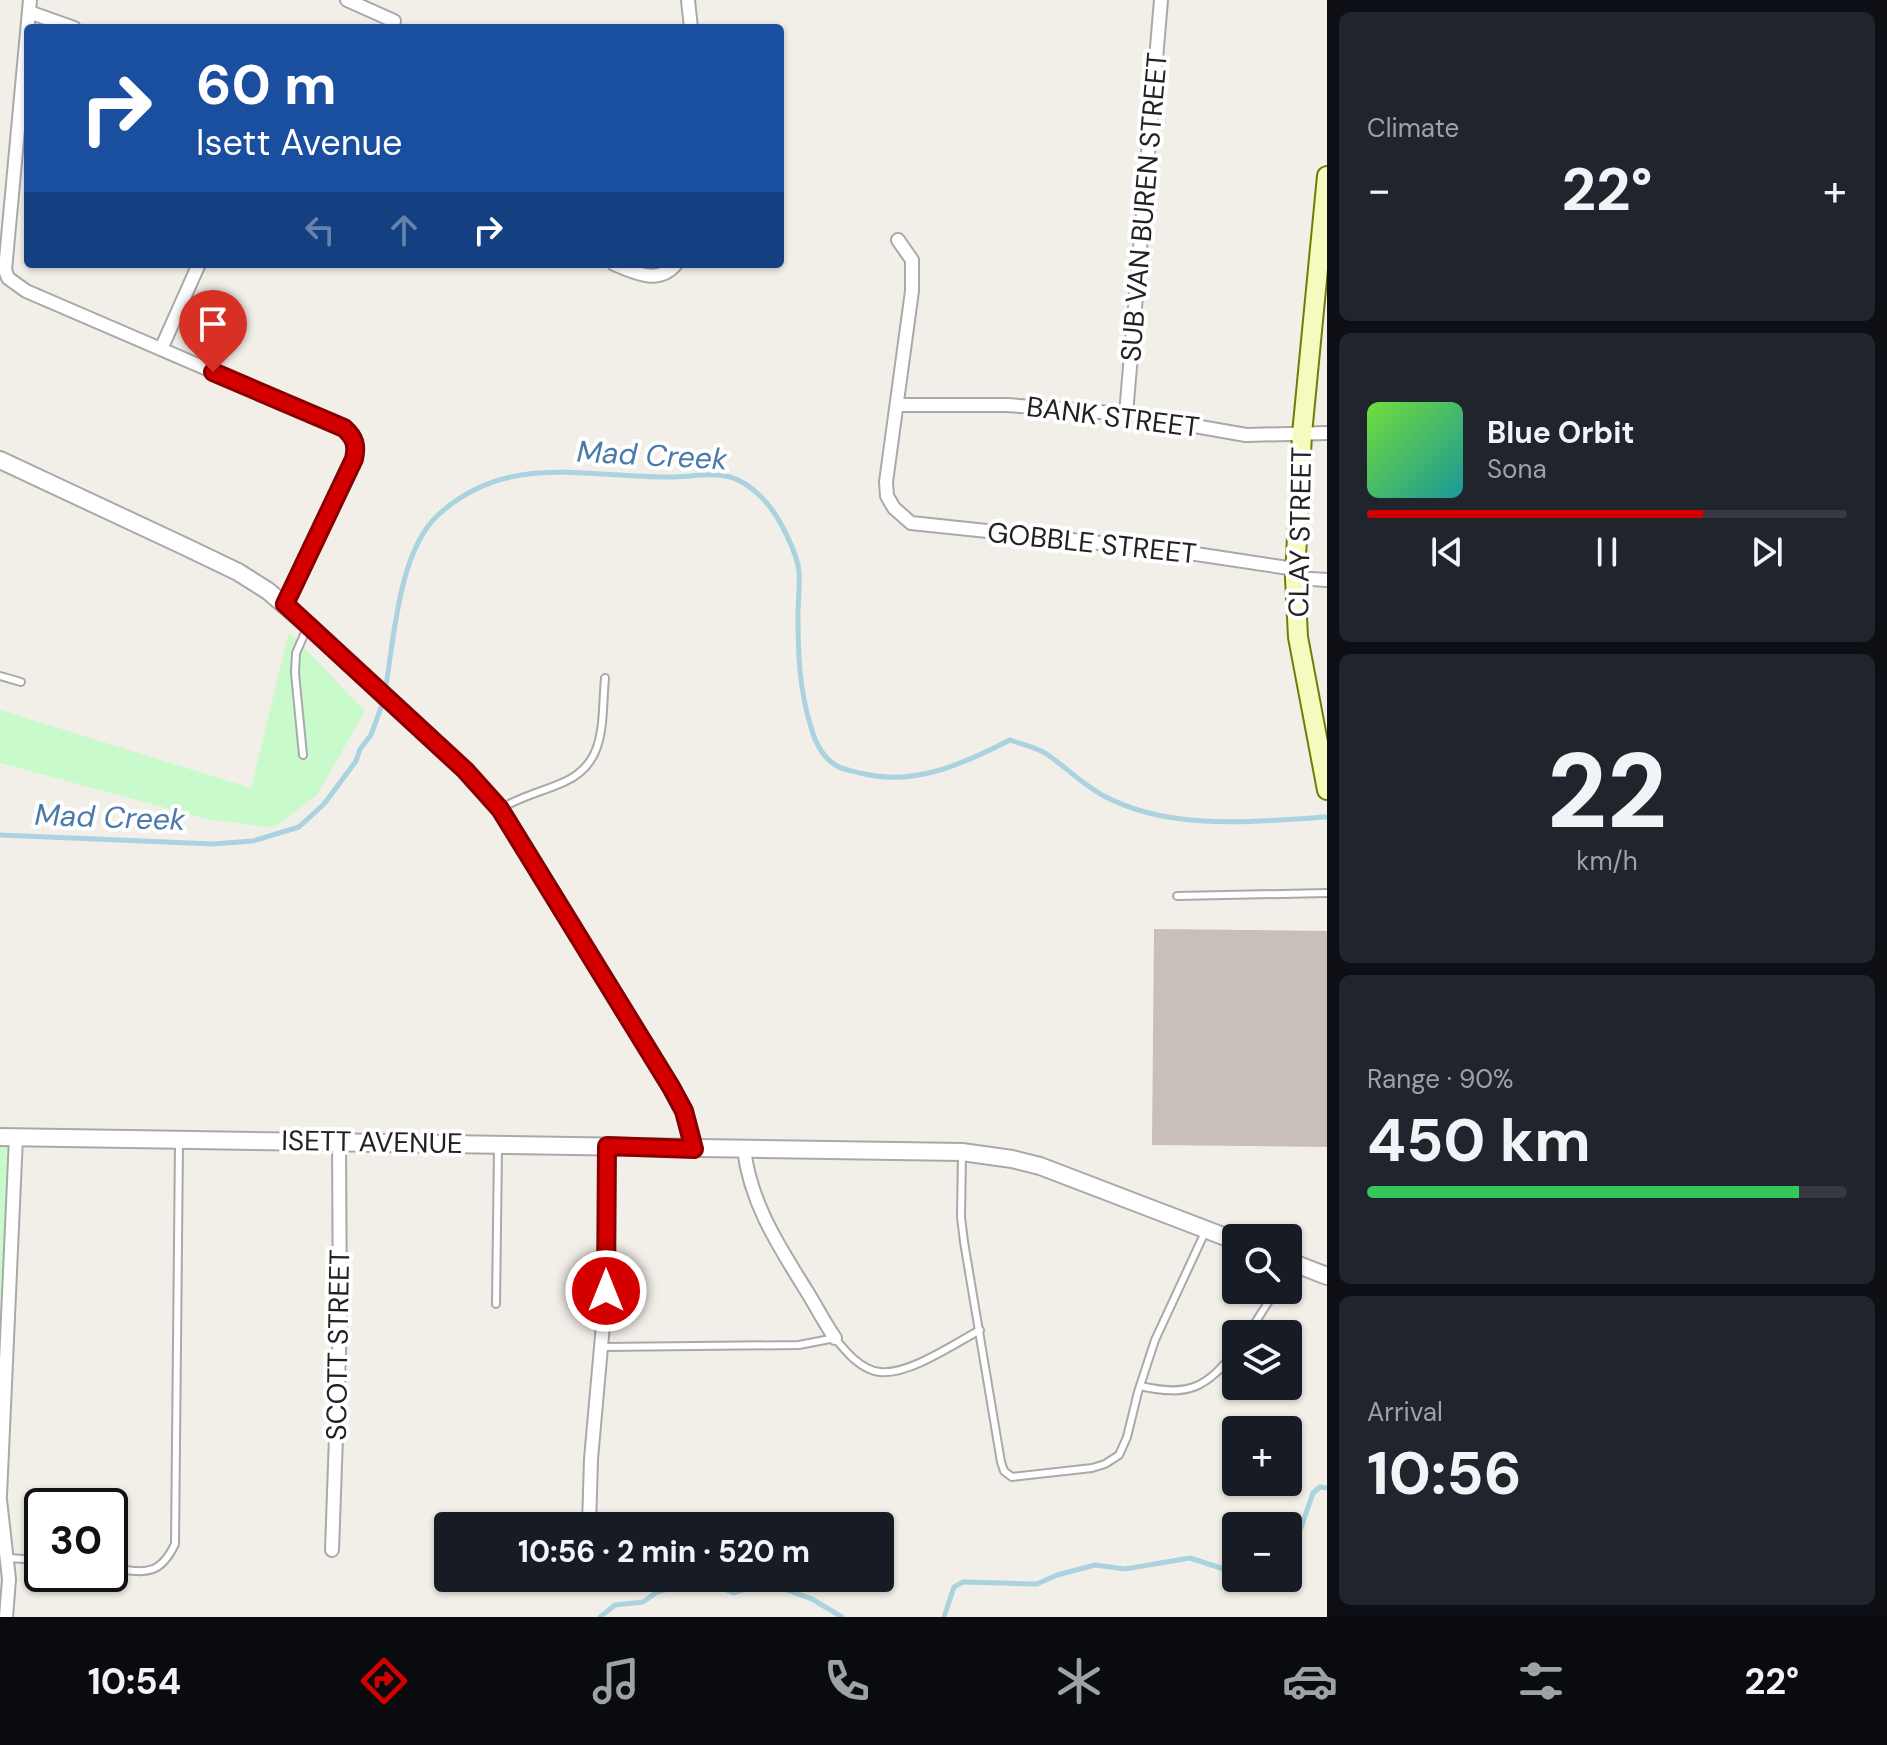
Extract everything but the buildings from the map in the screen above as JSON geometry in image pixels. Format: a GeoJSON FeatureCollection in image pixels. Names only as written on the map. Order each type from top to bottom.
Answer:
{"type":"FeatureCollection","features":[{"type":"Feature","properties":{"kind":"main road","name":"CLAY STREET"},"geometry":{"type":"LineString","coordinates":[[1327,176],[1325,228],[1302,434],[1295,573],[1298,637],[1327,789]]}},
{"type":"Feature","properties":{"kind":"street"},"geometry":{"type":"LineString","coordinates":[[347,0],[394,21]]}},
{"type":"Feature","properties":{"kind":"street"},"geometry":{"type":"LineString","coordinates":[[688,0],[691,24]]}},
{"type":"Feature","properties":{"kind":"street","name":"SUB VAN BUREN STREET"},"geometry":{"type":"LineString","coordinates":[[1126,414],[1161,0]]}},
{"type":"Feature","properties":{"kind":"street"},"geometry":{"type":"LineString","coordinates":[[29,6],[66,24]]}},
{"type":"Feature","properties":{"kind":"street"},"geometry":{"type":"LineString","coordinates":[[24,110],[22,151],[5,270],[8,278],[26,291],[344,428],[353,436],[356,448],[354,459],[285,604]]}},
{"type":"Feature","properties":{"kind":"street"},"geometry":{"type":"LineString","coordinates":[[898,240],[912,260],[913,272],[898,405]]}},
{"type":"Feature","properties":{"kind":"street"},"geometry":{"type":"LineString","coordinates":[[161,349],[197,268]]}},
{"type":"Feature","properties":{"kind":"street"},"geometry":{"type":"LineString","coordinates":[[623,268],[654,277],[672,268]]}},
{"type":"Feature","properties":{"kind":"street","name":"BANK STREET"},"geometry":{"type":"LineString","coordinates":[[898,405],[1007,405],[1126,414],[1246,435],[1327,433]]}},
{"type":"Feature","properties":{"kind":"street","name":"GOBBLE STREET"},"geometry":{"type":"LineString","coordinates":[[898,405],[886,482],[887,496],[901,517],[911,523],[1176,551],[1327,580]]}},
{"type":"Feature","properties":{"kind":"street"},"geometry":{"type":"LineString","coordinates":[[1,463],[238,572],[285,604],[465,770],[500,809],[671,1087],[684,1111],[694,1149]]}},
{"type":"Feature","properties":{"kind":"street"},"geometry":{"type":"LineString","coordinates":[[6,1617],[9,1579],[0,1498],[8,1137]]}},
{"type":"Feature","properties":{"kind":"street","name":"ISETT AVENUE"},"geometry":{"type":"LineString","coordinates":[[8,1137],[962,1152],[1040,1166],[1222,1236]]}},
{"type":"Feature","properties":{"kind":"street","name":"SCOTT STREET"},"geometry":{"type":"LineString","coordinates":[[332,1550],[340,1338],[339,1141]]}},
{"type":"Feature","properties":{"kind":"street"},"geometry":{"type":"LineString","coordinates":[[589,1512],[606,1291],[607,1146]]}},
{"type":"Feature","properties":{"kind":"street"},"geometry":{"type":"LineString","coordinates":[[744,1149],[747,1175],[756,1202],[791,1268],[835,1338]]}},
{"type":"Feature","properties":{"kind":"street"},"geometry":{"type":"LineString","coordinates":[[1302,1267],[1327,1276]]}},
{"type":"Feature","properties":{"kind":"lane"},"geometry":{"type":"LineString","coordinates":[[303,755],[295,673],[296,653],[308,625]]}},
{"type":"Feature","properties":{"kind":"lane"},"geometry":{"type":"LineString","coordinates":[[0,676],[21,682]]}},
{"type":"Feature","properties":{"kind":"lane"},"geometry":{"type":"LineString","coordinates":[[500,809],[531,792],[564,782],[591,764],[598,747],[605,678]]}},
{"type":"Feature","properties":{"kind":"lane"},"geometry":{"type":"LineString","coordinates":[[1177,896],[1327,893]]}},
{"type":"Feature","properties":{"kind":"lane"},"geometry":{"type":"LineString","coordinates":[[128,1570],[147,1572],[157,1569],[167,1561],[175,1544],[179,1139]]}},
{"type":"Feature","properties":{"kind":"lane"},"geometry":{"type":"LineString","coordinates":[[496,1304],[498,1144]]}},
{"type":"Feature","properties":{"kind":"lane"},"geometry":{"type":"LineString","coordinates":[[962,1152],[961,1217],[1001,1462],[1004,1471],[1012,1477],[1092,1468],[1119,1455],[1155,1340],[1206,1230]]}},
{"type":"Feature","properties":{"kind":"lane"},"geometry":{"type":"LineString","coordinates":[[602,1347],[799,1345],[835,1338],[855,1360],[880,1372],[914,1365],[980,1330]]}},
{"type":"Feature","properties":{"kind":"lane"},"geometry":{"type":"LineString","coordinates":[[1140,1386],[1171,1391],[1201,1385],[1222,1367]]}},
{"type":"Feature","properties":{"kind":"lane"},"geometry":{"type":"LineString","coordinates":[[4,1550],[24,1555]]}},
{"type":"Feature","properties":{"kind":"green space"},"geometry":{"type":"Polygon","coordinates":[[[289,632],[365,711],[317,795],[273,828],[207,819],[0,763],[0,710],[251,788],[289,632]]]}},
{"type":"Feature","properties":{"kind":"green space"},"geometry":{"type":"Polygon","coordinates":[[[0,1136],[16,1137],[5,1546],[0,1545],[0,1136]]]}},
{"type":"Feature","properties":{"kind":"waterway","name":"Mad Creek"},"geometry":{"type":"LineString","coordinates":[[385,692],[400,598],[414,551],[438,515],[465,495],[492,482],[549,472],[730,477],[746,484],[767,503],[793,550],[799,571],[798,643],[804,699],[817,744],[837,766],[880,777],[919,775],[956,765],[1010,740],[1045,753],[1104,796],[1157,815],[1214,822],[1327,817]]}},
{"type":"Feature","properties":{"kind":"waterway","name":"Mad Creek"},"geometry":{"type":"LineString","coordinates":[[0,835],[213,844],[253,841],[299,827],[324,804],[356,761],[360,749],[371,735],[383,702]]}},
{"type":"Feature","properties":{"kind":"waterway"},"geometry":{"type":"LineString","coordinates":[[1302,1525],[1313,1493],[1320,1487],[1327,1488]]}},
{"type":"Feature","properties":{"kind":"waterway"},"geometry":{"type":"LineString","coordinates":[[944,1617],[954,1587],[963,1582],[1037,1584],[1095,1565],[1125,1569],[1190,1558],[1222,1568]]}},
{"type":"Feature","properties":{"kind":"waterway"},"geometry":{"type":"LineString","coordinates":[[600,1617],[615,1605],[643,1602],[657,1592],[705,1581],[734,1593],[765,1582],[812,1599],[842,1617]]}},
{"type":"Feature","properties":{"kind":"route"},"geometry":{"type":"LineString","coordinates":[[213,372],[344,428],[353,436],[356,448],[348,474],[285,604],[465,770],[500,809],[684,1111],[694,1149],[607,1146],[606,1291]]}}]}
